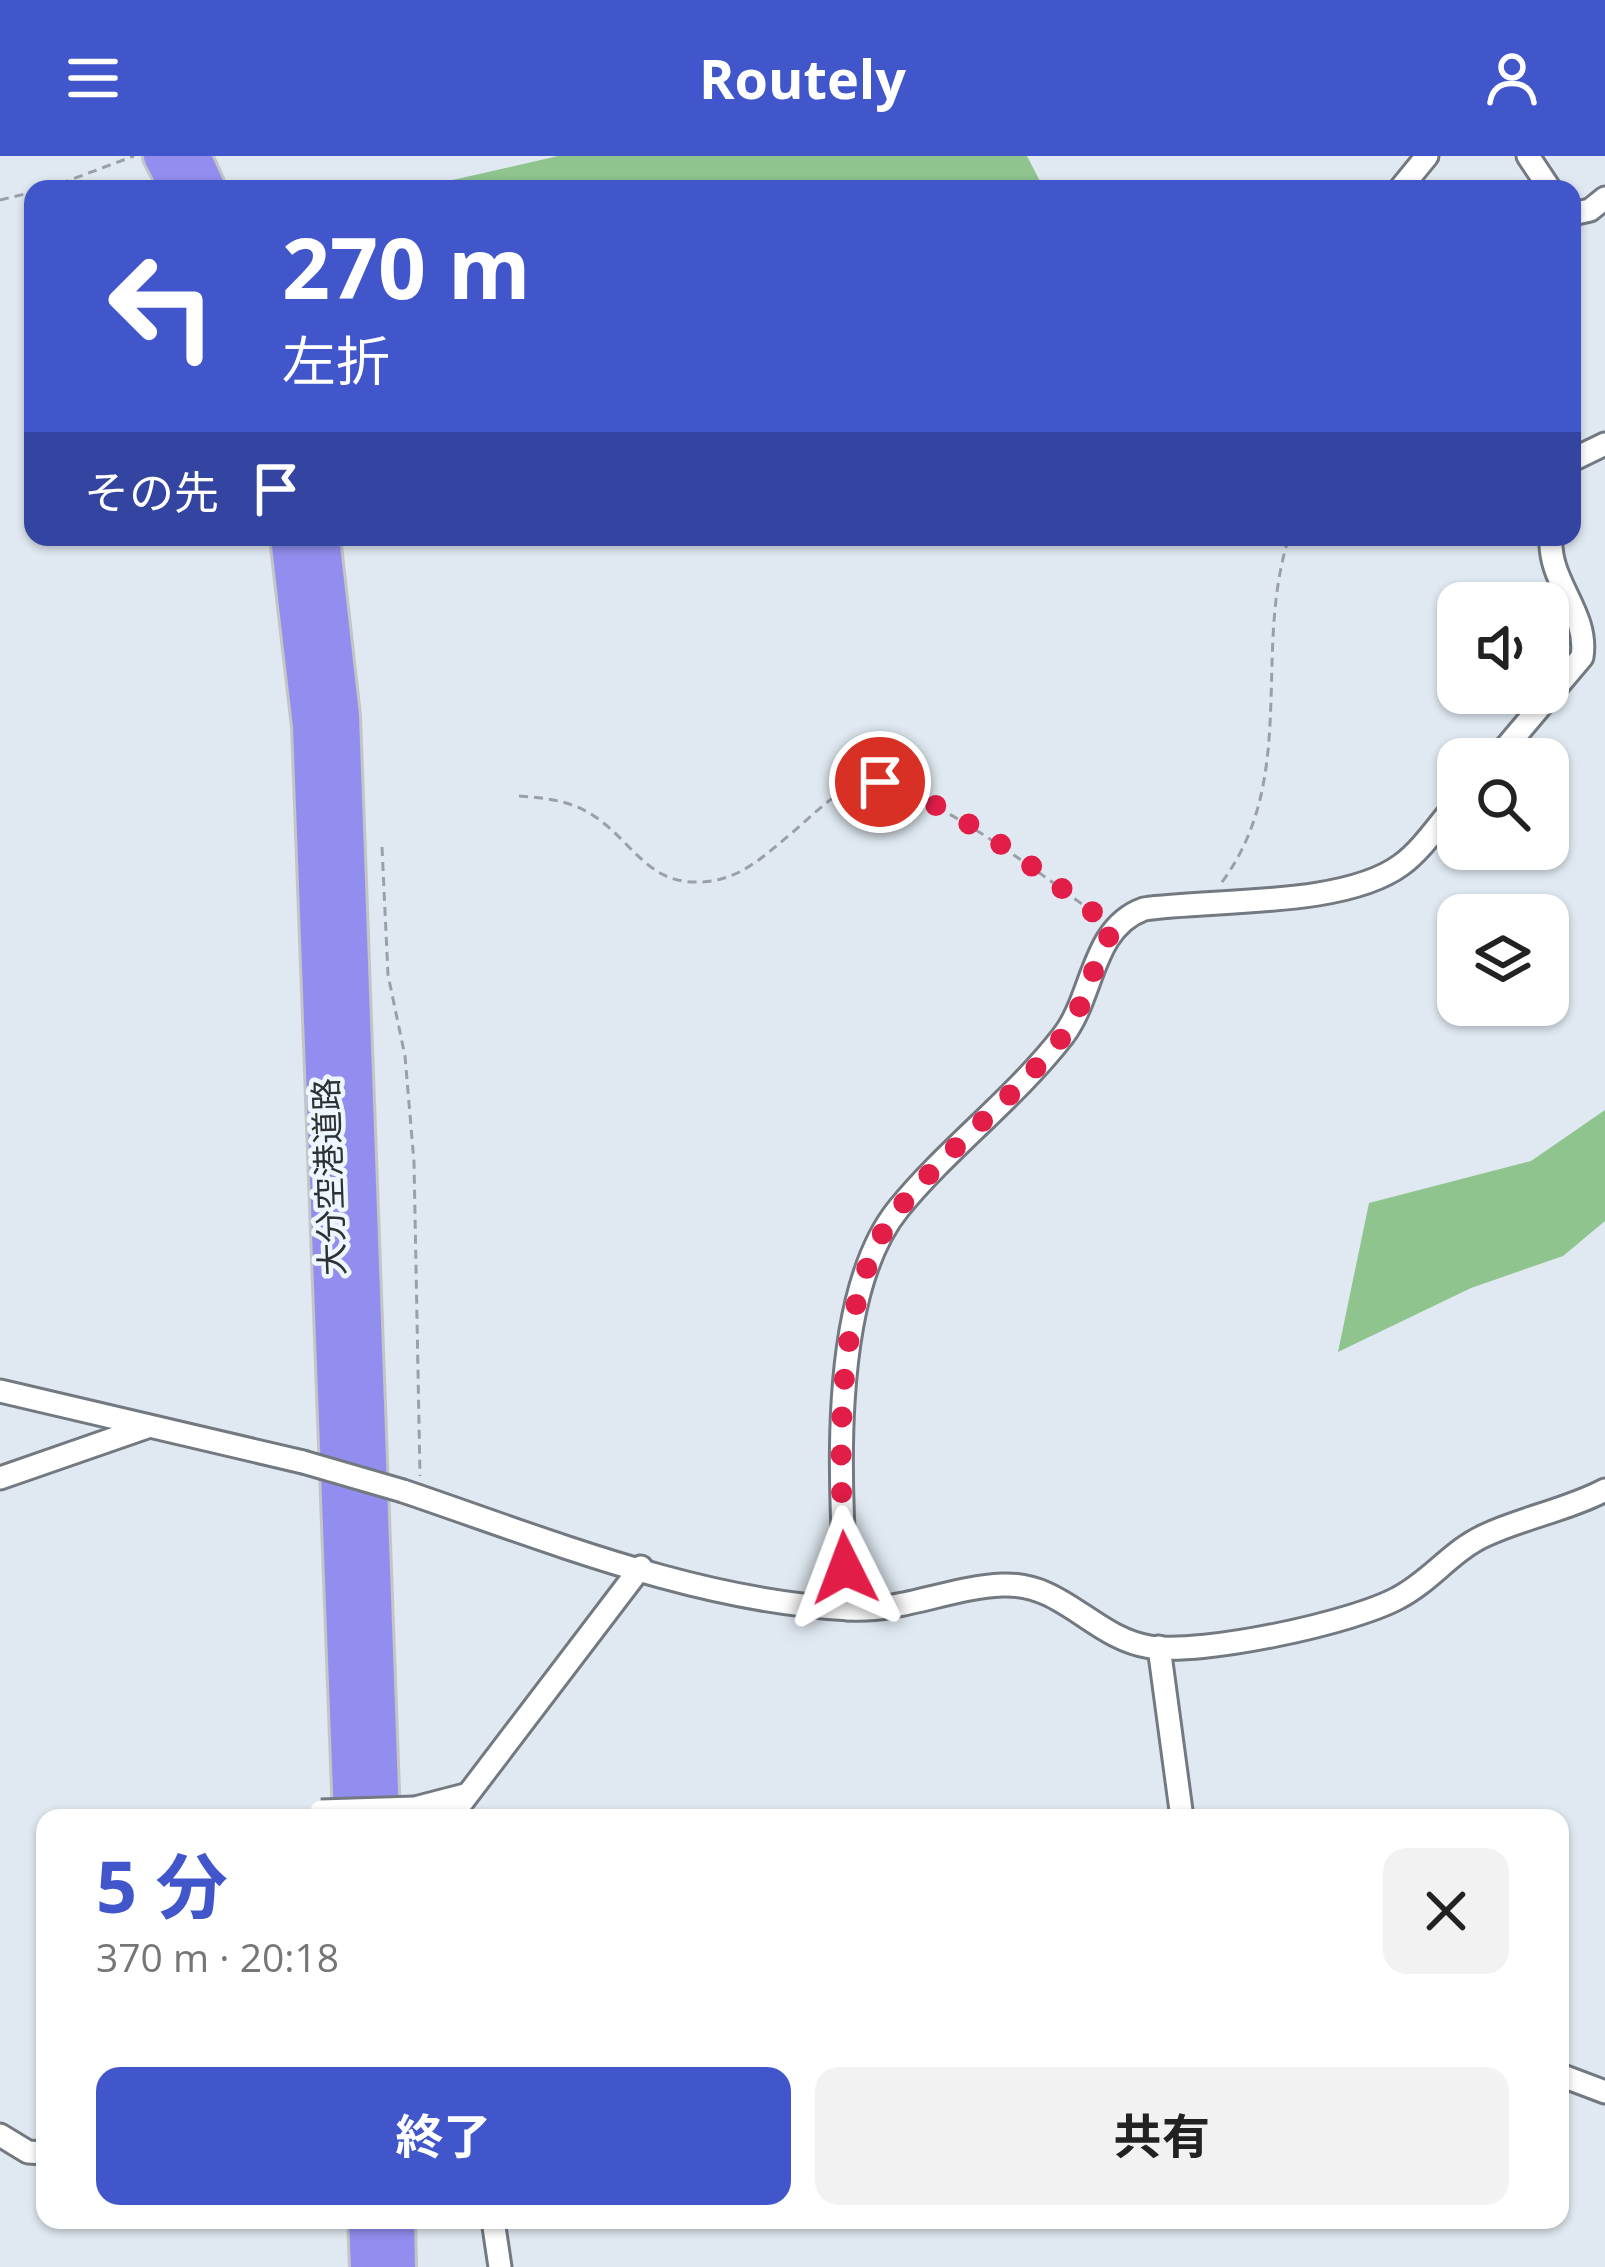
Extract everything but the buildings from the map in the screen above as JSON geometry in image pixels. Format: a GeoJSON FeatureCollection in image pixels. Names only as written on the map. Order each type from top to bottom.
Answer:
{"type":"FeatureCollection","features":[{"type":"Feature","properties":{"kind":"highway","name":"大分空港道路"},"geometry":{"type":"LineString","coordinates":[[308,552],[311,726],[334,898],[398,1809]]}},
{"type":"Feature","properties":{"kind":"highway","name":"大分空港道路"},"geometry":{"type":"LineString","coordinates":[[326,1809],[334,898]]}},
{"type":"Feature","properties":{"kind":"highway"},"geometry":{"type":"LineString","coordinates":[[367,2229],[369,2267]]}},
{"type":"Feature","properties":{"kind":"highway"},"geometry":{"type":"LineString","coordinates":[[396,2229],[398,2267]]}},
{"type":"Feature","properties":{"kind":"street"},"geometry":{"type":"LineString","coordinates":[[1407,180],[1426,156]]}},
{"type":"Feature","properties":{"kind":"street"},"geometry":{"type":"LineString","coordinates":[[1514,738],[1582,657],[1581,623],[1558,584],[1552,546]]}},
{"type":"Feature","properties":{"kind":"street"},"geometry":{"type":"LineString","coordinates":[[848,1610],[840,1482],[855,1313],[873,1249],[899,1208],[1063,1036],[1114,928],[1144,909],[1284,898],[1377,878],[1405,862],[1437,826]]}},
{"type":"Feature","properties":{"kind":"street"},"geometry":{"type":"LineString","coordinates":[[2,1389],[303,1462],[750,1596],[848,1610],[1001,1585],[1036,1587],[1124,1638],[1159,1647],[1218,1644],[1364,1614],[1403,1596],[1453,1552],[1489,1533],[1574,1506],[1605,1490]]}},
{"type":"Feature","properties":{"kind":"street"},"geometry":{"type":"LineString","coordinates":[[0,1478],[149,1426]]}},
{"type":"Feature","properties":{"kind":"street"},"geometry":{"type":"LineString","coordinates":[[456,1809],[513,1742],[641,1567]]}},
{"type":"Feature","properties":{"kind":"street"},"geometry":{"type":"LineString","coordinates":[[1159,1647],[1181,1809]]}},
{"type":"Feature","properties":{"kind":"street"},"geometry":{"type":"LineString","coordinates":[[413,1809],[465,1795]]}},
{"type":"Feature","properties":{"kind":"street"},"geometry":{"type":"LineString","coordinates":[[1569,2078],[1605,2092]]}},
{"type":"Feature","properties":{"kind":"street"},"geometry":{"type":"LineString","coordinates":[[0,2135],[36,2152]]}},
{"type":"Feature","properties":{"kind":"street"},"geometry":{"type":"LineString","coordinates":[[494,2229],[500,2267]]}},
{"type":"Feature","properties":{"kind":"path"},"geometry":{"type":"LineString","coordinates":[[70,180],[134,156]]}},
{"type":"Feature","properties":{"kind":"path"},"geometry":{"type":"LineString","coordinates":[[1206,903],[1246,846],[1262,799],[1271,747],[1278,576],[1286,546]]}},
{"type":"Feature","properties":{"kind":"path"},"geometry":{"type":"LineString","coordinates":[[519,796],[572,804],[614,832],[657,875],[697,883],[748,870],[837,796],[880,782],[917,797],[1023,860],[1114,928]]}},
{"type":"Feature","properties":{"kind":"path"},"geometry":{"type":"LineString","coordinates":[[382,847],[388,975],[405,1056],[414,1162],[423,1414],[422,1466],[409,1493]]}},
{"type":"Feature","properties":{"kind":"green space"},"geometry":{"type":"Polygon","coordinates":[[[558,156],[1027,156],[1039,180],[453,180],[558,156]]]}},
{"type":"Feature","properties":{"kind":"green space"},"geometry":{"type":"Polygon","coordinates":[[[1605,1110],[1605,1221],[1563,1256],[1471,1288],[1338,1352],[1369,1203],[1531,1161],[1605,1110]]]}},
{"type":"Feature","properties":{"kind":"route"},"geometry":{"type":"LineString","coordinates":[[845,1568],[840,1482],[851,1344],[873,1249],[899,1208],[1063,1036],[1114,928],[1023,860],[917,797],[880,782]]}}]}
